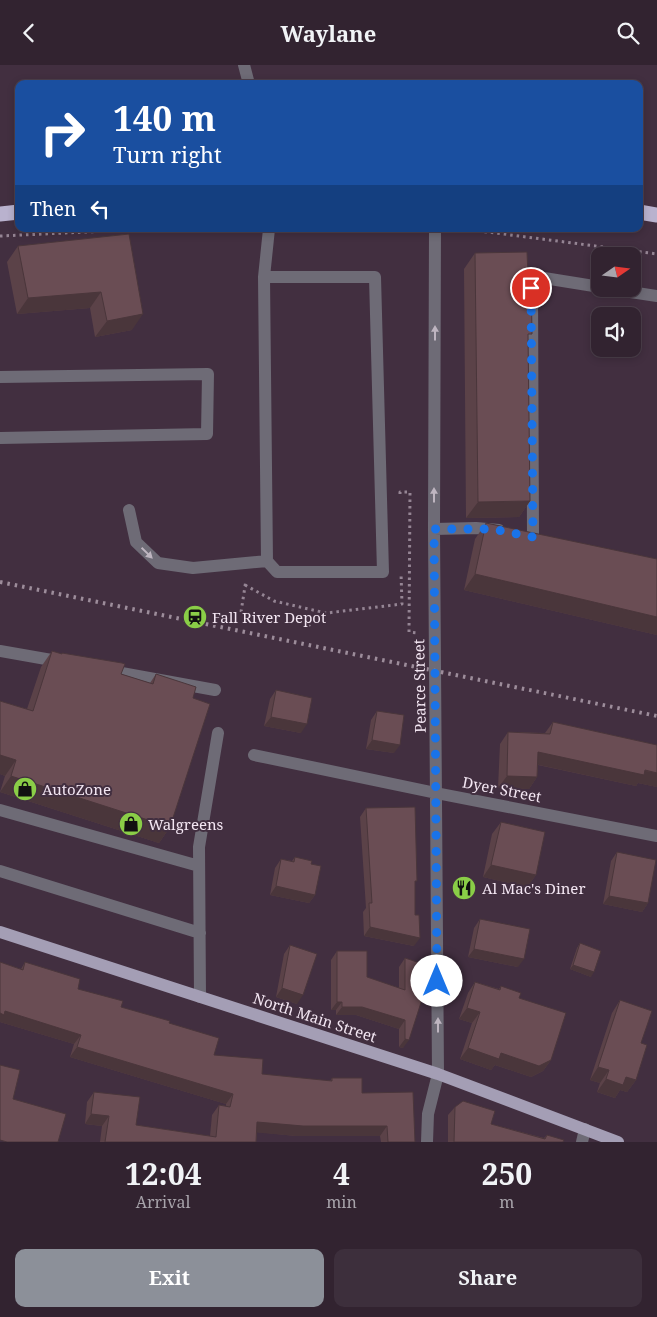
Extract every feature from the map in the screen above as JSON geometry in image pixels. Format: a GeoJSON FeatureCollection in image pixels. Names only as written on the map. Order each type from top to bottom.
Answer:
{"type":"FeatureCollection","features":[{"type":"Feature","properties":{"kind":"highway"},"geometry":{"type":"LineString","coordinates":[[0,214],[15,212]]}},
{"type":"Feature","properties":{"kind":"highway"},"geometry":{"type":"LineString","coordinates":[[643,213],[657,215]]}},
{"type":"Feature","properties":{"kind":"main road","name":"North Main Street"},"geometry":{"type":"LineString","coordinates":[[0,932],[438,1074],[618,1142]]}},
{"type":"Feature","properties":{"kind":"street"},"geometry":{"type":"LineString","coordinates":[[244,65],[248,80]]}},
{"type":"Feature","properties":{"kind":"street"},"geometry":{"type":"LineString","coordinates":[[264,277],[375,277],[383,572],[278,572],[267,561],[264,277],[269,232]]}},
{"type":"Feature","properties":{"kind":"street","name":"Pearce Street"},"geometry":{"type":"LineString","coordinates":[[428,1142],[428,1114],[438,1074],[434,529],[435,232]]}},
{"type":"Feature","properties":{"kind":"street"},"geometry":{"type":"LineString","coordinates":[[434,529],[476,528],[529,536],[532,284],[535,280],[544,278],[591,286]]}},
{"type":"Feature","properties":{"kind":"street"},"geometry":{"type":"LineString","coordinates":[[641,294],[657,296]]}},
{"type":"Feature","properties":{"kind":"street"},"geometry":{"type":"LineString","coordinates":[[0,377],[208,374],[207,434],[0,438]]}},
{"type":"Feature","properties":{"kind":"street"},"geometry":{"type":"LineString","coordinates":[[129,510],[136,542],[158,563],[193,568],[267,561]]}},
{"type":"Feature","properties":{"kind":"street"},"geometry":{"type":"LineString","coordinates":[[0,651],[216,690]]}},
{"type":"Feature","properties":{"kind":"street"},"geometry":{"type":"LineString","coordinates":[[200,997],[199,847],[218,733]]}},
{"type":"Feature","properties":{"kind":"street","name":"Dyer Street"},"geometry":{"type":"LineString","coordinates":[[254,755],[657,836]]}},
{"type":"Feature","properties":{"kind":"street"},"geometry":{"type":"LineString","coordinates":[[0,810],[199,866]]}},
{"type":"Feature","properties":{"kind":"street"},"geometry":{"type":"LineString","coordinates":[[0,871],[200,933]]}},
{"type":"Feature","properties":{"kind":"street"},"geometry":{"type":"LineString","coordinates":[[582,1142],[585,1129]]}},
{"type":"Feature","properties":{"kind":"path"},"geometry":{"type":"LineString","coordinates":[[0,236],[86,232]]}},
{"type":"Feature","properties":{"kind":"path"},"geometry":{"type":"LineString","coordinates":[[488,232],[657,255]]}},
{"type":"Feature","properties":{"kind":"path"},"geometry":{"type":"LineString","coordinates":[[245,585],[274,601],[326,613]]}},
{"type":"Feature","properties":{"kind":"building"},"geometry":{"type":"Polygon","coordinates":[[[129,234],[143,314],[107,321],[101,292],[28,298],[18,246],[129,234]]]}},
{"type":"Feature","properties":{"kind":"building"},"geometry":{"type":"Polygon","coordinates":[[[527,252],[528,276],[531,276],[532,334],[528,334],[530,501],[478,502],[475,253],[527,252]]]}},
{"type":"Feature","properties":{"kind":"building"},"geometry":{"type":"Polygon","coordinates":[[[486,523],[657,559],[657,617],[475,574],[486,523]]]}},
{"type":"Feature","properties":{"kind":"building"},"geometry":{"type":"Polygon","coordinates":[[[52,651],[122,663],[125,664],[121,674],[153,684],[156,674],[196,687],[193,698],[210,704],[170,827],[11,776],[16,760],[0,755],[0,701],[33,711],[52,651]]]}},
{"type":"Feature","properties":{"kind":"building"},"geometry":{"type":"Polygon","coordinates":[[[276,690],[312,698],[307,724],[271,717],[276,690]]]}},
{"type":"Feature","properties":{"kind":"building"},"geometry":{"type":"Polygon","coordinates":[[[377,711],[404,715],[400,745],[372,740],[377,711]]]}},
{"type":"Feature","properties":{"kind":"building"},"geometry":{"type":"Polygon","coordinates":[[[553,722],[657,745],[657,773],[645,770],[644,775],[538,752],[537,777],[507,776],[508,732],[550,734],[553,722]]]}},
{"type":"Feature","properties":{"kind":"building"},"geometry":{"type":"Polygon","coordinates":[[[415,807],[417,881],[415,881],[415,915],[419,915],[420,938],[370,927],[369,903],[372,903],[366,808],[415,807]]]}},
{"type":"Feature","properties":{"kind":"building"},"geometry":{"type":"Polygon","coordinates":[[[501,822],[545,832],[536,875],[491,865],[501,822]]]}},
{"type":"Feature","properties":{"kind":"building"},"geometry":{"type":"Polygon","coordinates":[[[617,852],[656,860],[648,903],[609,896],[617,852]]]}},
{"type":"Feature","properties":{"kind":"building"},"geometry":{"type":"Polygon","coordinates":[[[295,857],[312,861],[311,864],[321,866],[315,895],[276,886],[281,859],[294,862],[295,857]]]}},
{"type":"Feature","properties":{"kind":"building"},"geometry":{"type":"Polygon","coordinates":[[[480,919],[530,929],[524,959],[474,949],[480,919]]]}},
{"type":"Feature","properties":{"kind":"building"},"geometry":{"type":"Polygon","coordinates":[[[580,943],[601,951],[594,972],[573,965],[580,943]]]}},
{"type":"Feature","properties":{"kind":"building"},"geometry":{"type":"Polygon","coordinates":[[[290,945],[317,954],[303,995],[282,988],[290,945]]]}},
{"type":"Feature","properties":{"kind":"building"},"geometry":{"type":"Polygon","coordinates":[[[337,951],[367,951],[367,977],[405,990],[405,958],[426,965],[426,987],[409,1040],[405,1039],[405,1020],[362,1007],[342,1007],[342,1002],[337,1002],[337,951]]]}},
{"type":"Feature","properties":{"kind":"building"},"geometry":{"type":"Polygon","coordinates":[[[0,962],[23,970],[25,962],[80,979],[78,989],[123,1001],[121,1007],[219,1038],[214,1055],[263,1059],[262,1074],[332,1081],[332,1078],[362,1078],[362,1093],[413,1092],[415,1142],[388,1142],[387,1126],[303,1126],[257,1122],[256,1142],[105,1142],[109,1116],[91,1114],[94,1092],[140,1097],[136,1125],[216,1137],[219,1105],[230,1107],[233,1094],[77,1047],[81,1035],[5,1011],[4,1015],[0,1013],[0,962]]]}},
{"type":"Feature","properties":{"kind":"building"},"geometry":{"type":"Polygon","coordinates":[[[475,982],[500,990],[501,986],[521,993],[519,998],[566,1013],[551,1060],[539,1066],[501,1053],[499,1059],[468,1048],[480,1012],[467,1008],[475,982]]]}},
{"type":"Feature","properties":{"kind":"building"},"geometry":{"type":"Polygon","coordinates":[[[620,1000],[652,1011],[641,1043],[647,1045],[636,1080],[626,1077],[623,1085],[606,1079],[609,1070],[598,1067],[620,1000]]]}},
{"type":"Feature","properties":{"kind":"building"},"geometry":{"type":"Polygon","coordinates":[[[0,1065],[20,1070],[13,1099],[66,1114],[58,1142],[7,1142],[0,1140],[0,1065]]]}},
{"type":"Feature","properties":{"kind":"building"},"geometry":{"type":"Polygon","coordinates":[[[463,1101],[495,1111],[491,1124],[545,1139],[547,1135],[564,1140],[563,1142],[454,1142],[455,1107],[463,1101]]]}},
{"type":"Feature","properties":{"kind":"railway"},"geometry":{"type":"LineString","coordinates":[[0,582],[657,716]]}},
{"type":"Feature","properties":{"kind":"place","name":"Fall River Depot"},"geometry":{"type":"Point","coordinates":[195,617]}},
{"type":"Feature","properties":{"kind":"place","name":"AutoZone"},"geometry":{"type":"Point","coordinates":[25,789]}},
{"type":"Feature","properties":{"kind":"place","name":"Walgreens"},"geometry":{"type":"Point","coordinates":[131,824]}},
{"type":"Feature","properties":{"kind":"place","name":"Al Mac's Diner"},"geometry":{"type":"Point","coordinates":[464,888]}},
{"type":"Feature","properties":{"kind":"route"},"geometry":{"type":"LineString","coordinates":[[437,981],[434,529],[492,529],[533,537],[531,288]]}}]}
